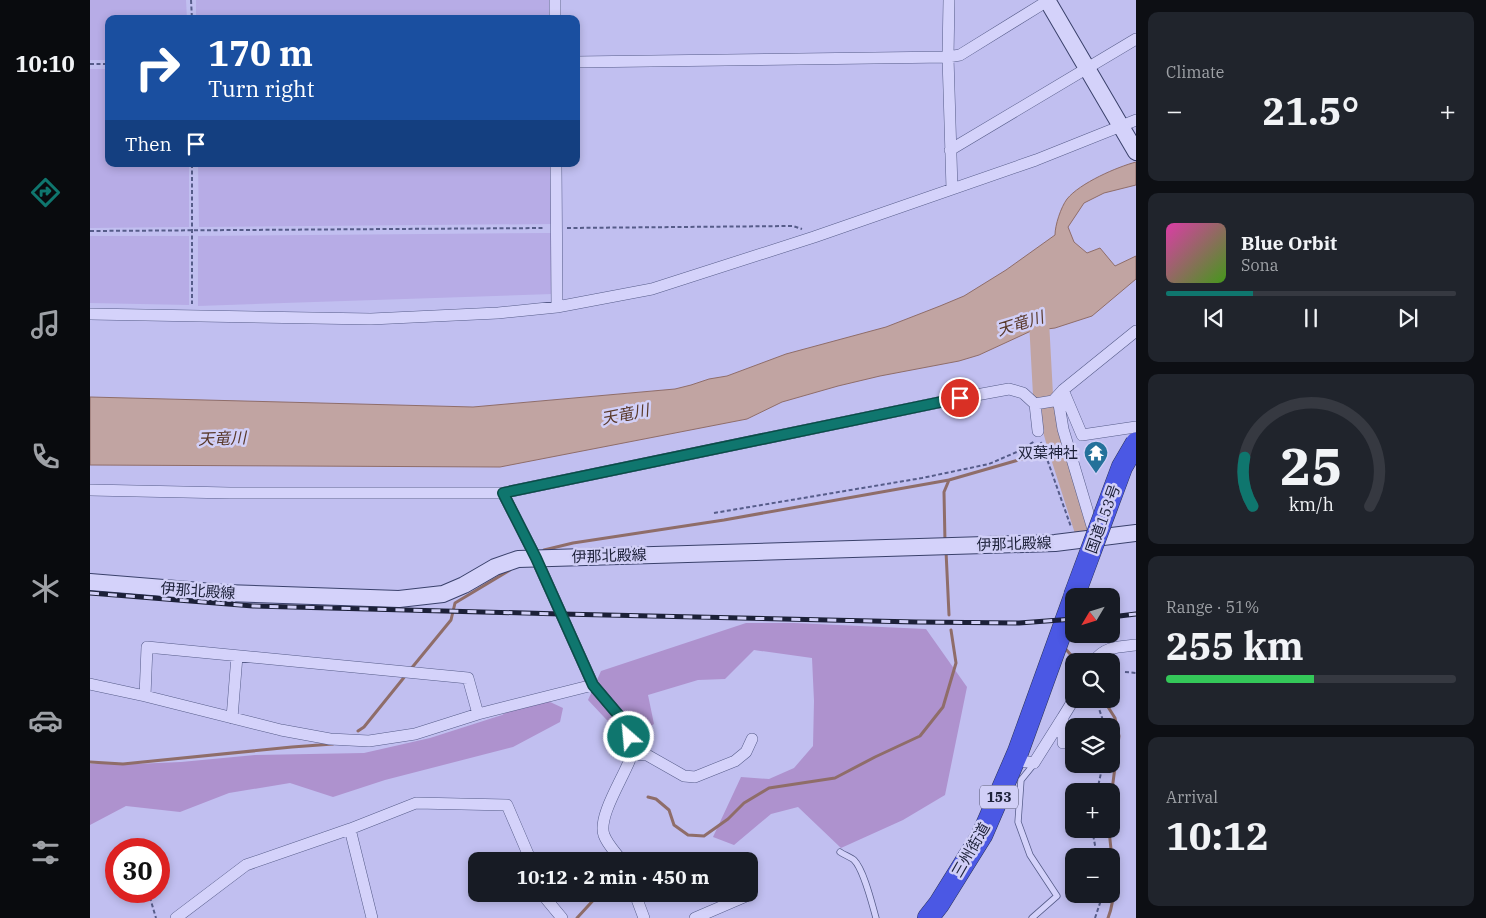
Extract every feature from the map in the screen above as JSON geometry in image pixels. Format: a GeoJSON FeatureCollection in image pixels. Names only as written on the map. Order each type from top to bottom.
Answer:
{"type":"FeatureCollection","features":[{"type":"Feature","properties":{"kind":"highway","name":"国道153号"},"geometry":{"type":"LineString","coordinates":[[1077,588],[1122,468],[1136,444]]}},
{"type":"Feature","properties":{"kind":"highway","name":"国道153号"},"geometry":{"type":"LineString","coordinates":[[1049,666],[1065,622]]}},
{"type":"Feature","properties":{"kind":"highway","name":"三州街道"},"geometry":{"type":"LineString","coordinates":[[928,918],[939,904],[982,835],[1024,762],[1049,666]]}},
{"type":"Feature","properties":{"kind":"main road"},"geometry":{"type":"LineString","coordinates":[[1048,0],[1087,67],[1127,126],[1136,152]]}},
{"type":"Feature","properties":{"kind":"main road","name":"伊那北殿線"},"geometry":{"type":"LineString","coordinates":[[90,582],[226,593],[399,599],[443,594],[502,564],[518,559],[1055,543],[1136,533]]}},
{"type":"Feature","properties":{"kind":"street"},"geometry":{"type":"LineString","coordinates":[[555,0],[555,15]]}},
{"type":"Feature","properties":{"kind":"street"},"geometry":{"type":"LineString","coordinates":[[949,0],[948,57],[952,189]]}},
{"type":"Feature","properties":{"kind":"street"},"geometry":{"type":"LineString","coordinates":[[580,62],[948,57],[960,55],[1048,0]]}},
{"type":"Feature","properties":{"kind":"street"},"geometry":{"type":"LineString","coordinates":[[950,150],[1136,39]]}},
{"type":"Feature","properties":{"kind":"street"},"geometry":{"type":"LineString","coordinates":[[90,314],[371,319],[557,307],[652,289],[814,237],[1036,160],[1127,126]]}},
{"type":"Feature","properties":{"kind":"street"},"geometry":{"type":"LineString","coordinates":[[556,167],[557,307]]}},
{"type":"Feature","properties":{"kind":"street"},"geometry":{"type":"LineString","coordinates":[[1034,404],[1053,401],[1063,390],[1136,331]]}},
{"type":"Feature","properties":{"kind":"street"},"geometry":{"type":"LineString","coordinates":[[90,490],[230,493],[503,493],[1009,389],[1023,393],[1034,404],[1038,431]]}},
{"type":"Feature","properties":{"kind":"street"},"geometry":{"type":"LineString","coordinates":[[1063,390],[1082,435],[1136,426]]}},
{"type":"Feature","properties":{"kind":"street"},"geometry":{"type":"LineString","coordinates":[[1063,390],[1059,404],[1085,539]]}},
{"type":"Feature","properties":{"kind":"street"},"geometry":{"type":"LineString","coordinates":[[503,493],[536,558],[593,685],[626,724],[633,750],[604,816],[604,836],[616,852]]}},
{"type":"Feature","properties":{"kind":"street"},"geometry":{"type":"LineString","coordinates":[[1100,653],[1110,648],[1136,646]]}},
{"type":"Feature","properties":{"kind":"street"},"geometry":{"type":"LineString","coordinates":[[145,696],[148,647],[468,678],[478,714]]}},
{"type":"Feature","properties":{"kind":"street"},"geometry":{"type":"LineString","coordinates":[[232,718],[237,656]]}},
{"type":"Feature","properties":{"kind":"street"},"geometry":{"type":"LineString","coordinates":[[90,684],[281,730],[330,739],[369,740],[415,734],[478,714],[593,685]]}},
{"type":"Feature","properties":{"kind":"street"},"geometry":{"type":"LineString","coordinates":[[1024,762],[1068,708]]}},
{"type":"Feature","properties":{"kind":"street"},"geometry":{"type":"LineString","coordinates":[[1063,717],[1063,743]]}},
{"type":"Feature","properties":{"kind":"street"},"geometry":{"type":"LineString","coordinates":[[632,754],[647,755],[684,776],[695,778],[735,762],[746,752],[752,739]]}},
{"type":"Feature","properties":{"kind":"street"},"geometry":{"type":"LineString","coordinates":[[176,918],[246,866],[416,803],[507,805],[527,852]]}},
{"type":"Feature","properties":{"kind":"street"},"geometry":{"type":"LineString","coordinates":[[350,829],[372,918]]}},
{"type":"Feature","properties":{"kind":"street"},"geometry":{"type":"LineString","coordinates":[[549,902],[562,918]]}},
{"type":"Feature","properties":{"kind":"street"},"geometry":{"type":"LineString","coordinates":[[638,902],[644,918]]}},
{"type":"Feature","properties":{"kind":"street"},"geometry":{"type":"LineString","coordinates":[[695,918],[732,902]]}},
{"type":"Feature","properties":{"kind":"lane"},"geometry":{"type":"LineString","coordinates":[[1024,762],[1018,822],[1030,855],[1057,896],[1032,918]]}},
{"type":"Feature","properties":{"kind":"lane"},"geometry":{"type":"LineString","coordinates":[[840,852],[854,859],[858,865],[876,918]]}},
{"type":"Feature","properties":{"kind":"path"},"geometry":{"type":"LineString","coordinates":[[191,0],[192,15]]}},
{"type":"Feature","properties":{"kind":"path"},"geometry":{"type":"LineString","coordinates":[[90,64],[105,64]]}},
{"type":"Feature","properties":{"kind":"path"},"geometry":{"type":"LineString","coordinates":[[192,167],[192,316]]}},
{"type":"Feature","properties":{"kind":"path"},"geometry":{"type":"LineString","coordinates":[[90,231],[793,226],[807,231],[814,237]]}},
{"type":"Feature","properties":{"kind":"path"},"geometry":{"type":"LineString","coordinates":[[1038,431],[1085,539]]}},
{"type":"Feature","properties":{"kind":"path"},"geometry":{"type":"LineString","coordinates":[[714,513],[922,478],[989,464],[1019,451],[1035,440],[1038,431]]}},
{"type":"Feature","properties":{"kind":"path"},"geometry":{"type":"LineString","coordinates":[[1125,672],[1136,673]]}},
{"type":"Feature","properties":{"kind":"path"},"geometry":{"type":"LineString","coordinates":[[152,903],[156,918]]}},
{"type":"Feature","properties":{"kind":"path"},"geometry":{"type":"LineString","coordinates":[[1096,918],[1100,903]]}},
{"type":"Feature","properties":{"kind":"shaded area"},"geometry":{"type":"Polygon","coordinates":[[[90,0],[186,0],[187,15],[105,15],[105,60],[90,60],[90,0]]]}},
{"type":"Feature","properties":{"kind":"shaded area"},"geometry":{"type":"Polygon","coordinates":[[[196,0],[550,0],[551,15],[196,15],[196,0]]]}},
{"type":"Feature","properties":{"kind":"shaded area"},"geometry":{"type":"Polygon","coordinates":[[[90,69],[105,69],[105,167],[189,167],[189,227],[90,228],[90,69]]]}},
{"type":"Feature","properties":{"kind":"shaded area"},"geometry":{"type":"Polygon","coordinates":[[[198,167],[553,167],[553,224],[199,227],[198,167]]]}},
{"type":"Feature","properties":{"kind":"shaded area"},"geometry":{"type":"Polygon","coordinates":[[[552,233],[552,294],[198,306],[198,236],[552,233]]]}},
{"type":"Feature","properties":{"kind":"shaded area"},"geometry":{"type":"Polygon","coordinates":[[[90,236],[189,236],[189,305],[90,303],[90,236]]]}},
{"type":"Feature","properties":{"kind":"shaded area"},"geometry":{"type":"Polygon","coordinates":[[[746,623],[794,623],[926,629],[967,687],[945,795],[903,820],[841,848],[798,807],[771,814],[734,845],[713,837],[741,777],[769,779],[794,768],[813,746],[814,701],[812,658],[754,650],[725,679],[698,680],[648,695],[654,724],[643,731],[619,733],[588,700],[601,671],[746,623]]]}},
{"type":"Feature","properties":{"kind":"shaded area"},"geometry":{"type":"Polygon","coordinates":[[[535,695],[563,708],[560,722],[513,747],[385,780],[333,797],[290,783],[229,793],[180,812],[126,806],[90,825],[90,764],[181,762],[255,755],[364,753],[430,738],[502,715],[535,695]]]}},
{"type":"Feature","properties":{"kind":"water","name":"天竜川"},"geometry":{"type":"Polygon","coordinates":[[[1136,162],[1136,185],[1104,193],[1084,203],[1068,227],[1074,242],[1087,253],[1100,248],[1115,266],[1136,256],[1136,279],[1092,316],[1055,328],[1031,331],[979,355],[959,361],[838,386],[782,402],[747,419],[500,467],[90,465],[90,397],[473,407],[675,389],[727,376],[786,354],[886,327],[964,296],[1006,270],[1055,235],[1061,211],[1067,199],[1073,193],[1099,176],[1136,162]]]}},
{"type":"Feature","properties":{"kind":"waterway","name":"天竜川"},"geometry":{"type":"LineString","coordinates":[[1039,321],[1043,395],[1085,532]]}},
{"type":"Feature","properties":{"kind":"waterway"},"geometry":{"type":"LineString","coordinates":[[1053,450],[1058,448]]}},
{"type":"Feature","properties":{"kind":"waterway"},"geometry":{"type":"LineString","coordinates":[[945,542],[944,492],[949,480],[1036,455]]}},
{"type":"Feature","properties":{"kind":"waterway"},"geometry":{"type":"LineString","coordinates":[[544,550],[573,543],[724,520],[949,480]]}},
{"type":"Feature","properties":{"kind":"waterway"},"geometry":{"type":"LineString","coordinates":[[946,551],[949,615]]}},
{"type":"Feature","properties":{"kind":"waterway"},"geometry":{"type":"LineString","coordinates":[[410,670],[451,620],[455,603],[510,570]]}},
{"type":"Feature","properties":{"kind":"waterway"},"geometry":{"type":"LineString","coordinates":[[648,797],[656,799],[669,810],[674,825],[688,835],[704,836],[728,819],[744,803],[769,788],[835,778],[920,736],[943,707],[956,663],[951,630]]}},
{"type":"Feature","properties":{"kind":"waterway"},"geometry":{"type":"LineString","coordinates":[[1064,647],[1069,653]]}},
{"type":"Feature","properties":{"kind":"waterway"},"geometry":{"type":"LineString","coordinates":[[358,731],[364,727],[406,675]]}},
{"type":"Feature","properties":{"kind":"waterway"},"geometry":{"type":"LineString","coordinates":[[1109,708],[1115,718],[1119,736],[1113,783]]}},
{"type":"Feature","properties":{"kind":"waterway"},"geometry":{"type":"LineString","coordinates":[[90,762],[123,764],[333,744]]}},
{"type":"Feature","properties":{"kind":"waterway"},"geometry":{"type":"LineString","coordinates":[[1108,918],[1114,885],[1110,838]]}},
{"type":"Feature","properties":{"kind":"waterway"},"geometry":{"type":"LineString","coordinates":[[577,918],[592,902]]}},
{"type":"Feature","properties":{"kind":"railway"},"geometry":{"type":"LineString","coordinates":[[90,593],[253,606],[916,622],[1019,623],[1065,620]]}},
{"type":"Feature","properties":{"kind":"railway"},"geometry":{"type":"LineString","coordinates":[[1120,616],[1136,614]]}},
{"type":"Feature","properties":{"kind":"place","name":"双葉神社"},"geometry":{"type":"Point","coordinates":[1096,474]}},
{"type":"Feature","properties":{"kind":"route"},"geometry":{"type":"LineString","coordinates":[[629,737],[626,724],[593,685],[536,558],[503,493],[960,398]]}}]}
